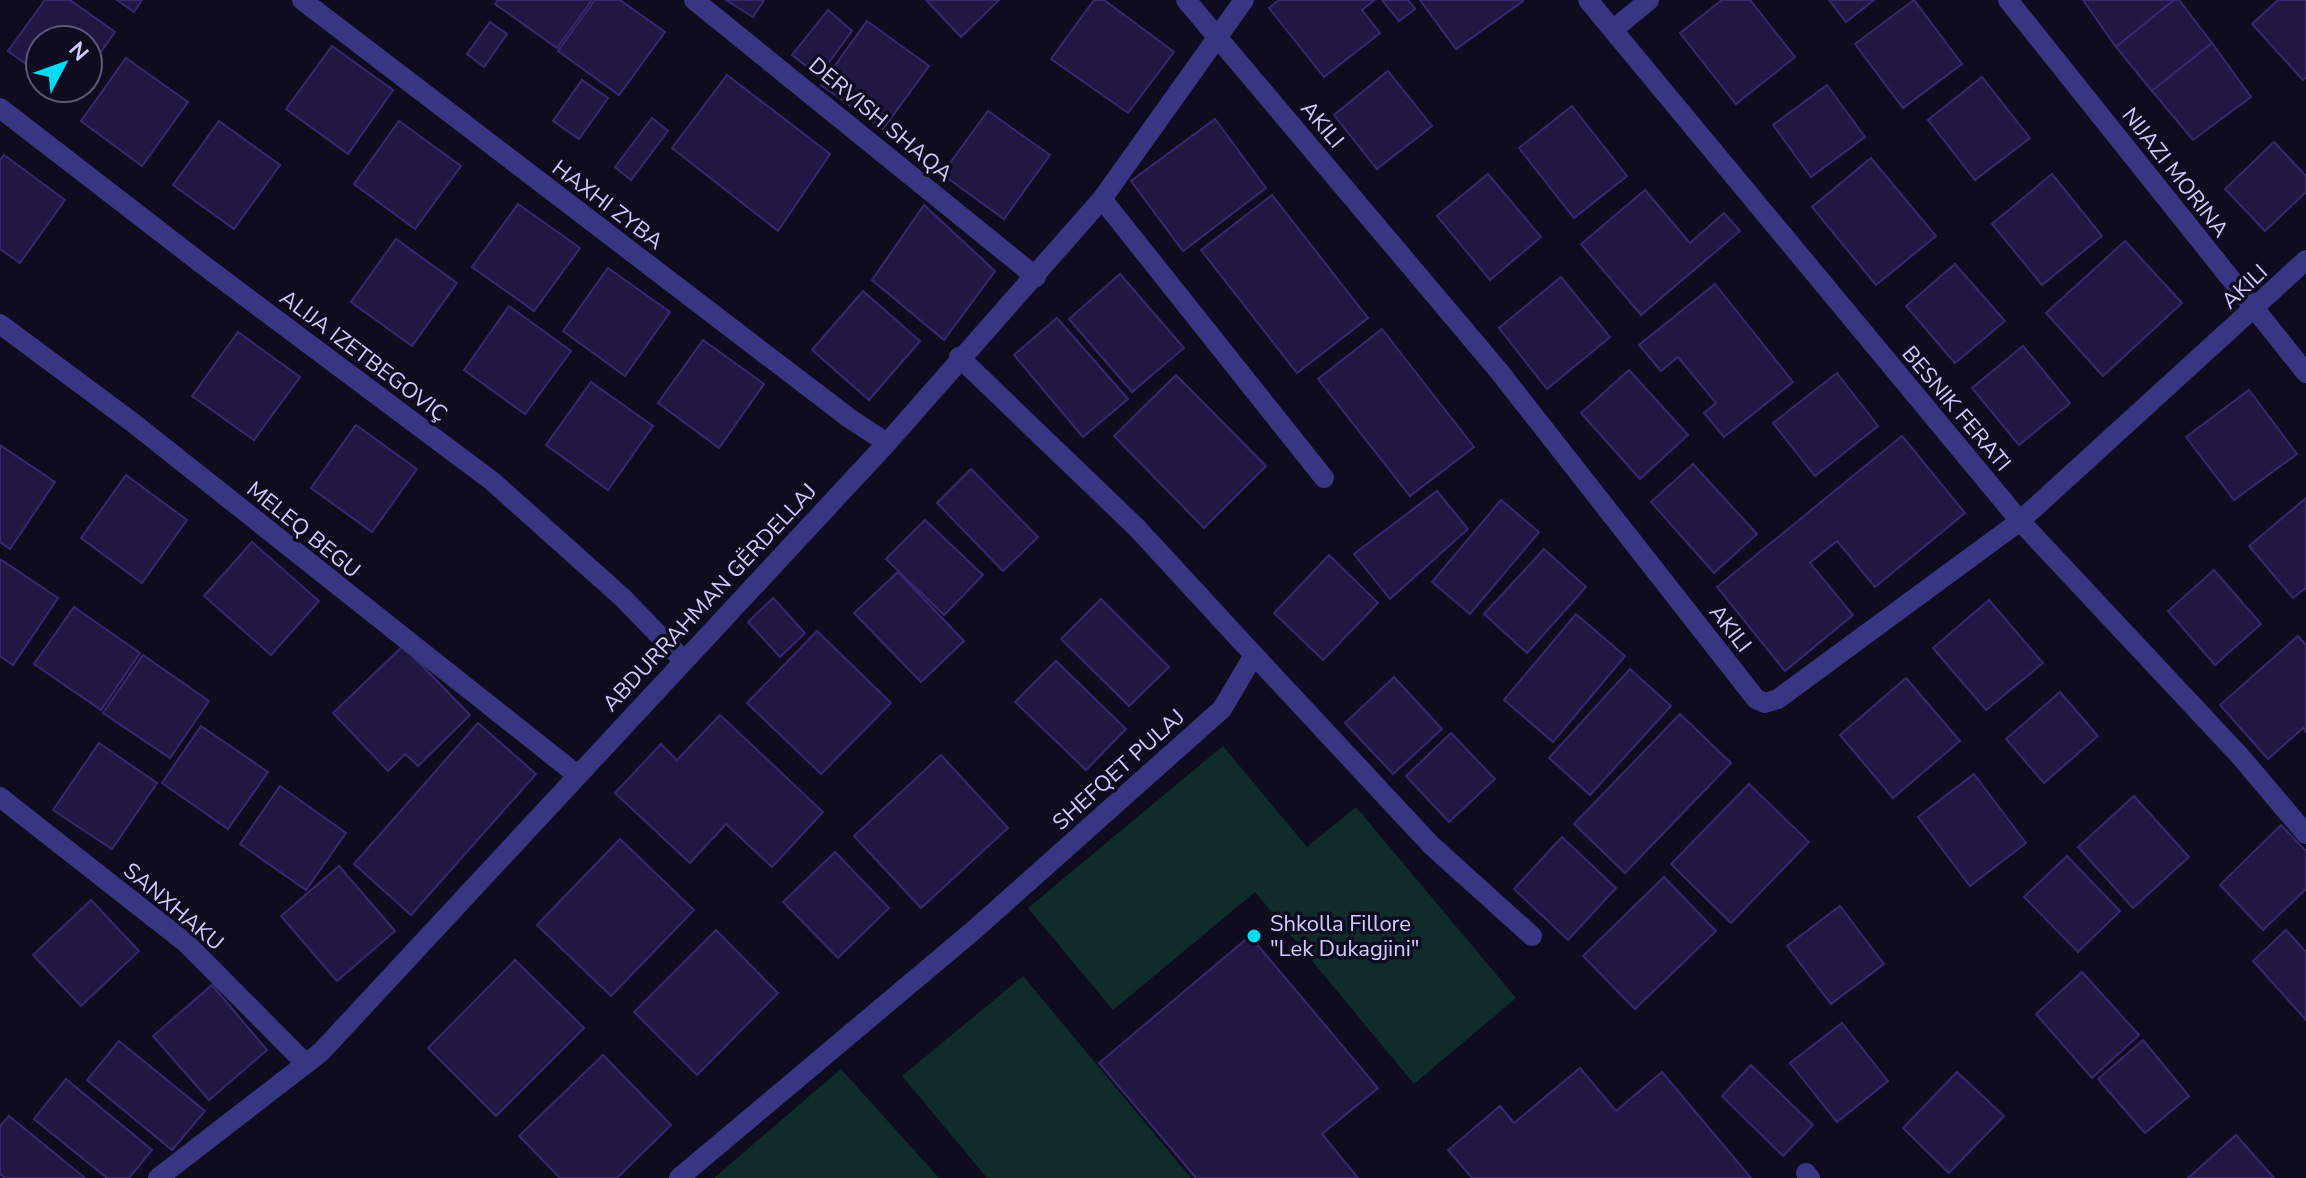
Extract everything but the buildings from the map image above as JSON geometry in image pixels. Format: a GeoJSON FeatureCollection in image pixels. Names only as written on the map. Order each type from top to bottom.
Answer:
{"type":"FeatureCollection","features":[{"type":"Feature","properties":{"kind":"street","name":"HAXHI ZYBA"},"geometry":{"type":"LineString","coordinates":[[302,0],[849,418],[887,443]]}},
{"type":"Feature","properties":{"kind":"street","name":"DERVISH SHAQA"},"geometry":{"type":"LineString","coordinates":[[694,0],[1036,277]]}},
{"type":"Feature","properties":{"kind":"street"},"geometry":{"type":"LineString","coordinates":[[1186,0],[1218,36]]}},
{"type":"Feature","properties":{"kind":"street","name":"ABDURRAHMAN GËRDELLAJ"},"geometry":{"type":"LineString","coordinates":[[158,1178],[321,1052],[576,774],[887,443],[959,357],[1036,277],[1102,199],[1244,0]]}},
{"type":"Feature","properties":{"kind":"street","name":"BESNIK FERATI"},"geometry":{"type":"LineString","coordinates":[[1588,0],[2020,521],[2240,756],[2306,834]]}},
{"type":"Feature","properties":{"kind":"street"},"geometry":{"type":"LineString","coordinates":[[1613,30],[1649,0]]}},
{"type":"Feature","properties":{"kind":"street","name":"NIJAZI MORINA"},"geometry":{"type":"LineString","coordinates":[[2008,0],[2306,373]]}},
{"type":"Feature","properties":{"kind":"street","name":"AKILI"},"geometry":{"type":"LineString","coordinates":[[1218,36],[1498,370],[1756,699],[1765,703],[1778,699],[2020,521],[2306,260]]}},
{"type":"Feature","properties":{"kind":"street","name":"ALIJA IZETBEGOVIÇ"},"geometry":{"type":"LineString","coordinates":[[0,108],[492,481],[623,598],[683,660]]}},
{"type":"Feature","properties":{"kind":"street"},"geometry":{"type":"LineString","coordinates":[[1102,199],[1324,478]]}},
{"type":"Feature","properties":{"kind":"street","name":"MELEQ BEGU"},"geometry":{"type":"LineString","coordinates":[[0,324],[132,422],[576,774]]}},
{"type":"Feature","properties":{"kind":"street"},"geometry":{"type":"LineString","coordinates":[[959,357],[1137,528],[1431,845],[1532,936]]}},
{"type":"Feature","properties":{"kind":"street","name":"SHEFQET PULAJ"},"geometry":{"type":"LineString","coordinates":[[679,1178],[974,930],[1222,709],[1254,655]]}},
{"type":"Feature","properties":{"kind":"street","name":"SANXHAKU"},"geometry":{"type":"LineString","coordinates":[[0,797],[186,943],[306,1064]]}},
{"type":"Feature","properties":{"kind":"green space"},"geometry":{"type":"Polygon","coordinates":[[[1223,746],[1307,847],[1356,807],[1516,998],[1414,1084],[1255,892],[1113,1010],[1028,908],[1223,746]]]}},
{"type":"Feature","properties":{"kind":"green space"},"geometry":{"type":"Polygon","coordinates":[[[1023,976],[1191,1178],[987,1178],[902,1076],[1023,976]]]}},
{"type":"Feature","properties":{"kind":"green space"},"geometry":{"type":"Polygon","coordinates":[[[841,1069],[939,1178],[714,1178],[841,1069]]]}},
{"type":"Feature","properties":{"kind":"place","name":"Shkolla Fillore \"Lek Dukagjini\""},"geometry":{"type":"Point","coordinates":[1254,936]}}]}
